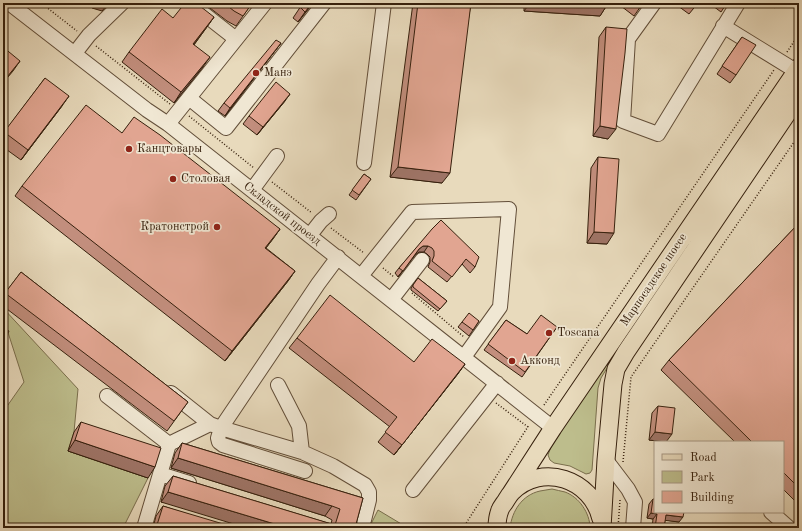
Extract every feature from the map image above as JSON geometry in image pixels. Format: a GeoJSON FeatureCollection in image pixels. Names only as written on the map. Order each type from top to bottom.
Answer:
{"type":"FeatureCollection","features":[{"type":"Feature","properties":{"kind":"main road","name":"Марпосадское шоссе"},"geometry":{"type":"LineString","coordinates":[[487,528],[798,69]]}},
{"type":"Feature","properties":{"kind":"main road","name":"Марпосадское шоссе"},"geometry":{"type":"LineString","coordinates":[[602,528],[612,384],[616,369],[799,96]]}},
{"type":"Feature","properties":{"kind":"main road"},"geometry":{"type":"LineString","coordinates":[[511,493],[522,484],[541,477],[554,477],[568,480],[585,491],[594,502],[600,514],[602,528]]}},
{"type":"Feature","properties":{"kind":"main road"},"geometry":{"type":"LineString","coordinates":[[497,528],[500,510]]}},
{"type":"Feature","properties":{"kind":"street","name":"Складской проезд"},"geometry":{"type":"LineString","coordinates":[[9,3],[147,110],[168,124],[554,428]]}},
{"type":"Feature","properties":{"kind":"street"},"geometry":{"type":"LineString","coordinates":[[75,53],[89,35],[122,3]]}},
{"type":"Feature","properties":{"kind":"street"},"geometry":{"type":"LineString","coordinates":[[190,3],[236,39]]}},
{"type":"Feature","properties":{"kind":"street"},"geometry":{"type":"LineString","coordinates":[[168,124],[265,3]]}},
{"type":"Feature","properties":{"kind":"street"},"geometry":{"type":"LineString","coordinates":[[189,98],[226,128],[324,3]]}},
{"type":"Feature","properties":{"kind":"street"},"geometry":{"type":"LineString","coordinates":[[364,163],[384,3]]}},
{"type":"Feature","properties":{"kind":"street"},"geometry":{"type":"LineString","coordinates":[[654,3],[628,39],[623,120],[658,134],[738,3]]}},
{"type":"Feature","properties":{"kind":"street"},"geometry":{"type":"LineString","coordinates":[[723,26],[798,69]]}},
{"type":"Feature","properties":{"kind":"street"},"geometry":{"type":"LineString","coordinates":[[252,190],[277,156]]}},
{"type":"Feature","properties":{"kind":"street"},"geometry":{"type":"LineString","coordinates":[[361,276],[412,212],[509,209],[500,306],[464,357]]}},
{"type":"Feature","properties":{"kind":"street"},"geometry":{"type":"LineString","coordinates":[[310,235],[321,221],[329,214]]}},
{"type":"Feature","properties":{"kind":"street"},"geometry":{"type":"LineString","coordinates":[[168,444],[216,426],[338,257]]}},
{"type":"Feature","properties":{"kind":"street"},"geometry":{"type":"LineString","coordinates":[[391,300],[422,260]]}},
{"type":"Feature","properties":{"kind":"street"},"geometry":{"type":"LineString","coordinates":[[413,490],[497,383]]}},
{"type":"Feature","properties":{"kind":"street"},"geometry":{"type":"LineString","coordinates":[[160,385],[216,426],[302,452],[333,466],[365,486],[369,492],[369,500],[364,520]]}},
{"type":"Feature","properties":{"kind":"street"},"geometry":{"type":"LineString","coordinates":[[278,385],[299,426],[302,452]]}},
{"type":"Feature","properties":{"kind":"street"},"geometry":{"type":"LineString","coordinates":[[107,396],[168,444]]}},
{"type":"Feature","properties":{"kind":"street"},"geometry":{"type":"LineString","coordinates":[[216,426],[219,442],[223,445],[305,471]]}},
{"type":"Feature","properties":{"kind":"street"},"geometry":{"type":"LineString","coordinates":[[144,528],[168,444]]}},
{"type":"Feature","properties":{"kind":"street"},"geometry":{"type":"LineString","coordinates":[[606,460],[628,489],[635,502],[633,528]]}},
{"type":"Feature","properties":{"kind":"street"},"geometry":{"type":"LineString","coordinates":[[160,474],[204,488]]}},
{"type":"Feature","properties":{"kind":"street"},"geometry":{"type":"LineString","coordinates":[[772,513],[789,528]]}},
{"type":"Feature","properties":{"kind":"path"},"geometry":{"type":"LineString","coordinates":[[784,56],[799,34]]}},
{"type":"Feature","properties":{"kind":"path"},"geometry":{"type":"LineString","coordinates":[[118,64],[171,105]]}},
{"type":"Feature","properties":{"kind":"path"},"geometry":{"type":"LineString","coordinates":[[543,406],[778,65]]}},
{"type":"Feature","properties":{"kind":"path"},"geometry":{"type":"LineString","coordinates":[[622,466],[631,377],[799,135]]}},
{"type":"Feature","properties":{"kind":"path"},"geometry":{"type":"LineString","coordinates":[[487,396],[528,426]]}},
{"type":"Feature","properties":{"kind":"path"},"geometry":{"type":"LineString","coordinates":[[463,528],[531,423]]}},
{"type":"Feature","properties":{"kind":"path"},"geometry":{"type":"LineString","coordinates":[[618,528],[620,497]]}},
{"type":"Feature","properties":{"kind":"green space"},"geometry":{"type":"Polygon","coordinates":[[[3,308],[78,389],[74,432],[68,451],[148,478],[123,528],[3,528],[3,412],[24,382],[3,317],[3,308]]]}},
{"type":"Feature","properties":{"kind":"green space"},"geometry":{"type":"Polygon","coordinates":[[[613,356],[601,378],[598,388],[592,470],[590,473],[586,474],[570,466],[554,463],[550,460],[548,455],[552,444],[609,357],[613,356]]]}},
{"type":"Feature","properties":{"kind":"green space"},"geometry":{"type":"Polygon","coordinates":[[[552,489],[570,494],[583,506],[590,522],[590,528],[510,528],[513,516],[523,500],[534,493],[552,489]]]}},
{"type":"Feature","properties":{"kind":"green space"},"geometry":{"type":"Polygon","coordinates":[[[378,510],[408,528],[369,528],[378,510]]]}},
{"type":"Feature","properties":{"kind":"building"},"geometry":{"type":"Polygon","coordinates":[[[185,3],[196,3],[214,17],[193,44],[210,57],[181,92],[129,52],[162,9],[173,18],[185,3]]]}},
{"type":"Feature","properties":{"kind":"building"},"geometry":{"type":"Polygon","coordinates":[[[224,3],[251,3],[243,16],[224,3]]]}},
{"type":"Feature","properties":{"kind":"building"},"geometry":{"type":"Polygon","coordinates":[[[303,3],[312,3],[305,12],[300,7],[303,3]]]}},
{"type":"Feature","properties":{"kind":"building"},"geometry":{"type":"Polygon","coordinates":[[[418,3],[471,3],[450,173],[398,167],[418,3]]]}},
{"type":"Feature","properties":{"kind":"building"},"geometry":{"type":"Polygon","coordinates":[[[563,3],[607,3],[607,5],[563,3]]]}},
{"type":"Feature","properties":{"kind":"building"},"geometry":{"type":"Polygon","coordinates":[[[632,3],[643,3],[639,8],[632,3]]]}},
{"type":"Feature","properties":{"kind":"building"},"geometry":{"type":"Polygon","coordinates":[[[687,3],[697,3],[693,8],[687,3]]]}},
{"type":"Feature","properties":{"kind":"building"},"geometry":{"type":"Polygon","coordinates":[[[606,27],[627,29],[616,129],[600,126],[606,27]]]}},
{"type":"Feature","properties":{"kind":"building"},"geometry":{"type":"Polygon","coordinates":[[[742,37],[756,45],[736,75],[722,66],[742,37]]]}},
{"type":"Feature","properties":{"kind":"building"},"geometry":{"type":"Polygon","coordinates":[[[276,40],[281,43],[230,108],[224,103],[276,40]]]}},
{"type":"Feature","properties":{"kind":"building"},"geometry":{"type":"Polygon","coordinates":[[[3,47],[20,61],[3,82],[3,47]]]}},
{"type":"Feature","properties":{"kind":"building"},"geometry":{"type":"Polygon","coordinates":[[[45,78],[69,96],[28,150],[4,132],[45,78]]]}},
{"type":"Feature","properties":{"kind":"building"},"geometry":{"type":"Polygon","coordinates":[[[276,82],[290,94],[263,127],[249,116],[276,82]]]}},
{"type":"Feature","properties":{"kind":"building"},"geometry":{"type":"Polygon","coordinates":[[[86,105],[122,133],[134,117],[160,135],[280,229],[265,248],[295,271],[232,351],[22,186],[86,105]]]}},
{"type":"Feature","properties":{"kind":"building"},"geometry":{"type":"Polygon","coordinates":[[[598,157],[619,159],[614,233],[594,232],[598,157]]]}},
{"type":"Feature","properties":{"kind":"building"},"geometry":{"type":"Polygon","coordinates":[[[364,174],[371,179],[359,195],[352,190],[364,174]]]}},
{"type":"Feature","properties":{"kind":"building"},"geometry":{"type":"Polygon","coordinates":[[[441,220],[479,257],[475,267],[466,259],[452,277],[432,261],[434,251],[432,248],[423,246],[419,249],[403,271],[399,268],[432,229],[441,220]]]}},
{"type":"Feature","properties":{"kind":"building"},"geometry":{"type":"Polygon","coordinates":[[[799,223],[799,488],[784,473],[784,441],[751,441],[669,360],[799,223]]]}},
{"type":"Feature","properties":{"kind":"building"},"geometry":{"type":"Polygon","coordinates":[[[21,272],[188,402],[174,421],[5,293],[21,272]]]}},
{"type":"Feature","properties":{"kind":"building"},"geometry":{"type":"Polygon","coordinates":[[[418,278],[447,301],[440,309],[413,287],[418,278]]]}},
{"type":"Feature","properties":{"kind":"building"},"geometry":{"type":"Polygon","coordinates":[[[330,295],[414,362],[432,339],[465,364],[402,445],[385,432],[397,417],[297,338],[330,295]]]}},
{"type":"Feature","properties":{"kind":"building"},"geometry":{"type":"Polygon","coordinates":[[[469,313],[479,321],[473,330],[462,322],[469,313]]]}},
{"type":"Feature","properties":{"kind":"building"},"geometry":{"type":"Polygon","coordinates":[[[541,315],[557,327],[525,372],[488,344],[506,320],[527,334],[541,315]]]}},
{"type":"Feature","properties":{"kind":"building"},"geometry":{"type":"Polygon","coordinates":[[[3,328],[9,331],[4,341],[3,341],[3,328]]]}},
{"type":"Feature","properties":{"kind":"building"},"geometry":{"type":"Polygon","coordinates":[[[658,406],[675,408],[672,434],[655,432],[658,406]]]}},
{"type":"Feature","properties":{"kind":"building"},"geometry":{"type":"Polygon","coordinates":[[[81,422],[161,448],[155,467],[75,440],[81,422]]]}},
{"type":"Feature","properties":{"kind":"building"},"geometry":{"type":"Polygon","coordinates":[[[182,443],[363,498],[355,528],[288,528],[168,492],[173,476],[335,525],[340,509],[178,458],[182,443]]]}},
{"type":"Feature","properties":{"kind":"building"},"geometry":{"type":"Polygon","coordinates":[[[654,499],[654,513],[684,513],[683,517],[666,515],[664,528],[655,528],[657,514],[651,513],[654,499]]]}},
{"type":"Feature","properties":{"kind":"building"},"geometry":{"type":"Polygon","coordinates":[[[163,506],[230,526],[230,528],[156,528],[163,506]]]}},
{"type":"Feature","properties":{"kind":"place","name":"Манэ"},"geometry":{"type":"Point","coordinates":[256,73]}},
{"type":"Feature","properties":{"kind":"place","name":"Канцтовары"},"geometry":{"type":"Point","coordinates":[129,149]}},
{"type":"Feature","properties":{"kind":"place","name":"Столовая"},"geometry":{"type":"Point","coordinates":[173,179]}},
{"type":"Feature","properties":{"kind":"place","name":"Кратонстрой"},"geometry":{"type":"Point","coordinates":[217,227]}},
{"type":"Feature","properties":{"kind":"place","name":"Toscana"},"geometry":{"type":"Point","coordinates":[549,333]}},
{"type":"Feature","properties":{"kind":"place","name":"Акконд"},"geometry":{"type":"Point","coordinates":[512,361]}}]}
